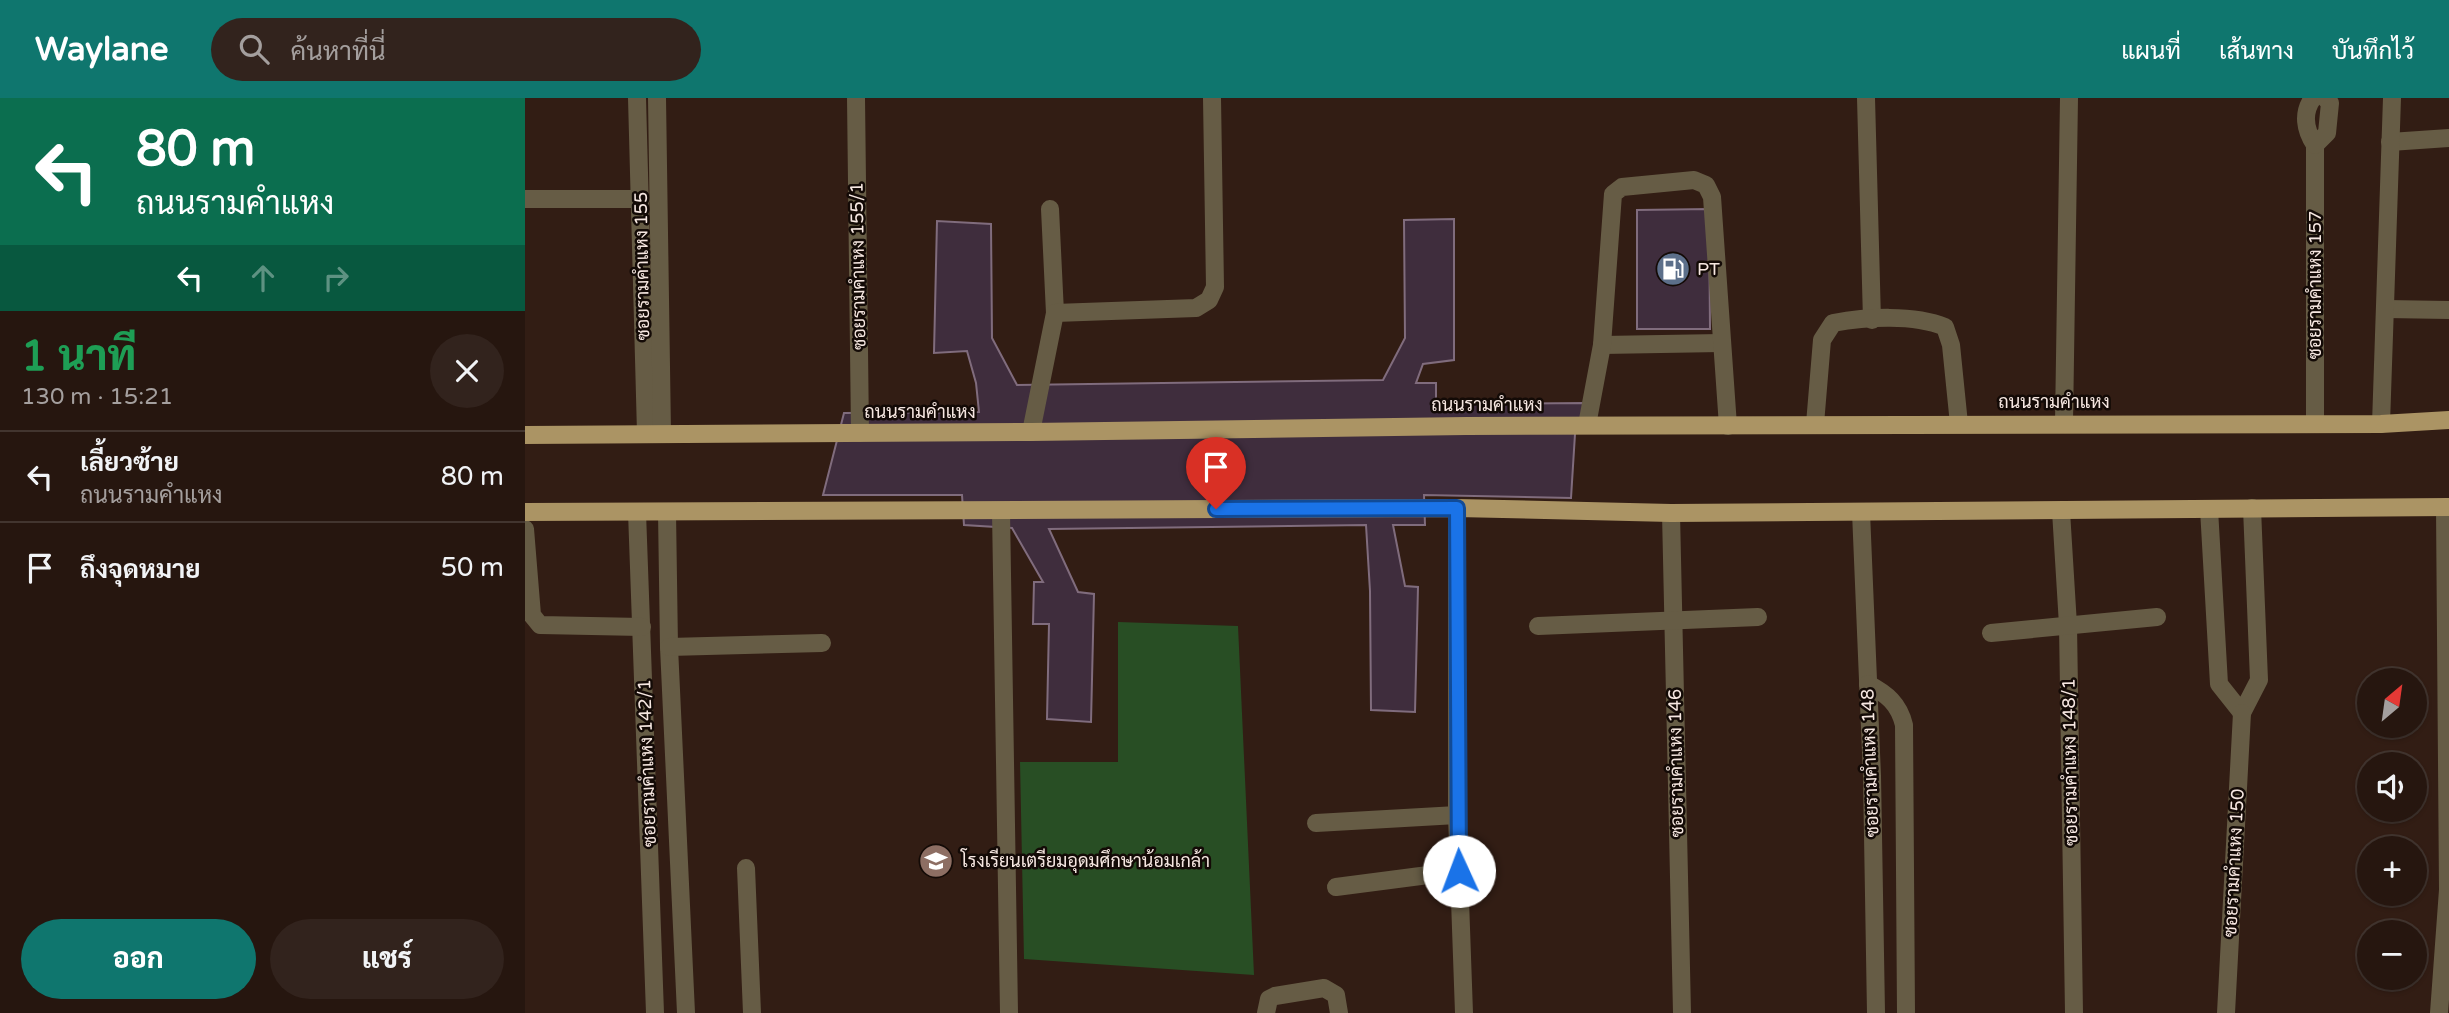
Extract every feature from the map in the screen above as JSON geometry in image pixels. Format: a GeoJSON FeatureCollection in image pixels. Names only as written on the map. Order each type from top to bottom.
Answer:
{"type":"FeatureCollection","features":[{"type":"Feature","properties":{"kind":"main road","name":"ถนนรามคำแหง"},"geometry":{"type":"LineString","coordinates":[[525,435],[1587,425],[2381,424],[2449,420]]}},
{"type":"Feature","properties":{"kind":"main road"},"geometry":{"type":"LineString","coordinates":[[525,512],[1457,508],[1671,513],[2447,507]]}},
{"type":"Feature","properties":{"kind":"street","name":"ซอยรามคำแหง 155"},"geometry":{"type":"LineString","coordinates":[[637,98],[654,433]]}},
{"type":"Feature","properties":{"kind":"street"},"geometry":{"type":"LineString","coordinates":[[654,433],[657,98]]}},
{"type":"Feature","properties":{"kind":"street","name":"ซอยรามคำแหง 155/1"},"geometry":{"type":"LineString","coordinates":[[856,98],[860,433]]}},
{"type":"Feature","properties":{"kind":"street"},"geometry":{"type":"LineString","coordinates":[[1055,313],[1196,308],[1209,300],[1215,286],[1212,98]]}},
{"type":"Feature","properties":{"kind":"street"},"geometry":{"type":"LineString","coordinates":[[1866,98],[1872,320]]}},
{"type":"Feature","properties":{"kind":"street"},"geometry":{"type":"LineString","coordinates":[[2064,423],[2069,98]]}},
{"type":"Feature","properties":{"kind":"street","name":"ซอยรามคำแหง 157"},"geometry":{"type":"LineString","coordinates":[[2313,98],[2307,107],[2307,132],[2315,145],[2315,424]]}},
{"type":"Feature","properties":{"kind":"street","name":"ซอยรามคำแหง 157"},"geometry":{"type":"LineString","coordinates":[[2315,145],[2327,133],[2330,103],[2325,98]]}},
{"type":"Feature","properties":{"kind":"street"},"geometry":{"type":"LineString","coordinates":[[2381,424],[2392,98]]}},
{"type":"Feature","properties":{"kind":"street"},"geometry":{"type":"LineString","coordinates":[[2390,142],[2449,138]]}},
{"type":"Feature","properties":{"kind":"street"},"geometry":{"type":"LineString","coordinates":[[1587,425],[1602,345],[1613,194],[1622,187],[1694,180],[1706,185],[1712,198],[1728,426]]}},
{"type":"Feature","properties":{"kind":"street"},"geometry":{"type":"LineString","coordinates":[[525,200],[641,199]]}},
{"type":"Feature","properties":{"kind":"street"},"geometry":{"type":"LineString","coordinates":[[1031,432],[1055,313],[1049,209]]}},
{"type":"Feature","properties":{"kind":"street"},"geometry":{"type":"LineString","coordinates":[[2386,309],[2449,310]]}},
{"type":"Feature","properties":{"kind":"street"},"geometry":{"type":"LineString","coordinates":[[1815,424],[1822,340],[1833,323],[1854,319],[1927,320],[1945,327],[1951,345],[1959,424]]}},
{"type":"Feature","properties":{"kind":"street"},"geometry":{"type":"LineString","coordinates":[[1602,345],[1721,343]]}},
{"type":"Feature","properties":{"kind":"street"},"geometry":{"type":"LineString","coordinates":[[2439,1013],[2448,890],[2447,507]]}},
{"type":"Feature","properties":{"kind":"street"},"geometry":{"type":"LineString","coordinates":[[1457,508],[1457,816],[1464,1013]]}},
{"type":"Feature","properties":{"kind":"street","name":"ซอยรามคำแหง 150"},"geometry":{"type":"LineString","coordinates":[[2226,1013],[2242,713],[2259,680],[2252,508]]}},
{"type":"Feature","properties":{"kind":"street"},"geometry":{"type":"LineString","coordinates":[[2209,509],[2219,684],[2242,713]]}},
{"type":"Feature","properties":{"kind":"street"},"geometry":{"type":"LineString","coordinates":[[1001,510],[1009,1013]]}},
{"type":"Feature","properties":{"kind":"street","name":"ซอยรามคำแหง 148/1"},"geometry":{"type":"LineString","coordinates":[[2061,511],[2068,625],[2074,1013]]}},
{"type":"Feature","properties":{"kind":"street","name":"ซอยรามคำแหง 142/1"},"geometry":{"type":"LineString","coordinates":[[637,512],[655,1013]]}},
{"type":"Feature","properties":{"kind":"street"},"geometry":{"type":"LineString","coordinates":[[667,512],[669,647],[686,1013]]}},
{"type":"Feature","properties":{"kind":"street","name":"ซอยรามคำแหง 148"},"geometry":{"type":"LineString","coordinates":[[1861,512],[1872,776],[1876,1013]]}},
{"type":"Feature","properties":{"kind":"street","name":"ซอยรามคำแหง 146"},"geometry":{"type":"LineString","coordinates":[[1671,513],[1682,1013]]}},
{"type":"Feature","properties":{"kind":"street"},"geometry":{"type":"LineString","coordinates":[[525,529],[532,615],[540,625],[642,627]]}},
{"type":"Feature","properties":{"kind":"street"},"geometry":{"type":"LineString","coordinates":[[1538,626],[1758,617]]}},
{"type":"Feature","properties":{"kind":"street"},"geometry":{"type":"LineString","coordinates":[[1991,633],[2157,617]]}},
{"type":"Feature","properties":{"kind":"street"},"geometry":{"type":"LineString","coordinates":[[669,647],[822,643]]}},
{"type":"Feature","properties":{"kind":"street"},"geometry":{"type":"LineString","coordinates":[[1868,684],[1892,699],[1901,712],[1904,725],[1906,1013]]}},
{"type":"Feature","properties":{"kind":"street"},"geometry":{"type":"LineString","coordinates":[[1316,822],[1457,816]]}},
{"type":"Feature","properties":{"kind":"street"},"geometry":{"type":"LineString","coordinates":[[747,868],[752,1013]]}},
{"type":"Feature","properties":{"kind":"street"},"geometry":{"type":"LineString","coordinates":[[1336,887],[1459,871]]}},
{"type":"Feature","properties":{"kind":"street"},"geometry":{"type":"LineString","coordinates":[[1266,1013],[1265,1007],[1269,999],[1275,996],[1324,988],[1336,995],[1339,1013]]}},
{"type":"Feature","properties":{"kind":"green space"},"geometry":{"type":"Polygon","coordinates":[[[1118,622],[1238,626],[1254,975],[1024,959],[1020,762],[1118,762],[1118,622]]]}},
{"type":"Feature","properties":{"kind":"building","name":"PT"},"geometry":{"type":"Polygon","coordinates":[[[1709,209],[1710,329],[1637,329],[1637,210],[1709,209]]]}},
{"type":"Feature","properties":{"kind":"building"},"geometry":{"type":"Polygon","coordinates":[[[1454,219],[1454,360],[1423,364],[1416,383],[1436,383],[1436,404],[1587,403],[1575,434],[1571,498],[1424,495],[1425,525],[1393,525],[1405,586],[1418,587],[1415,712],[1371,710],[1370,591],[1366,525],[1049,529],[1078,592],[1094,594],[1091,722],[1047,719],[1049,624],[1033,624],[1034,582],[1043,582],[1012,528],[964,525],[962,495],[823,495],[844,413],[979,412],[976,383],[967,351],[934,353],[937,221],[991,224],[992,338],[1017,385],[1383,380],[1405,338],[1404,220],[1454,219]]]}},
{"type":"Feature","properties":{"kind":"place","name":"PT"},"geometry":{"type":"Point","coordinates":[1673,269]}},
{"type":"Feature","properties":{"kind":"place","name":"โรงเรียนเตรียมอุดมศึกษาน้อมเกล้า"},"geometry":{"type":"Point","coordinates":[936,861]}},
{"type":"Feature","properties":{"kind":"route"},"geometry":{"type":"LineString","coordinates":[[1216,509],[1457,508],[1459,871]]}}]}
